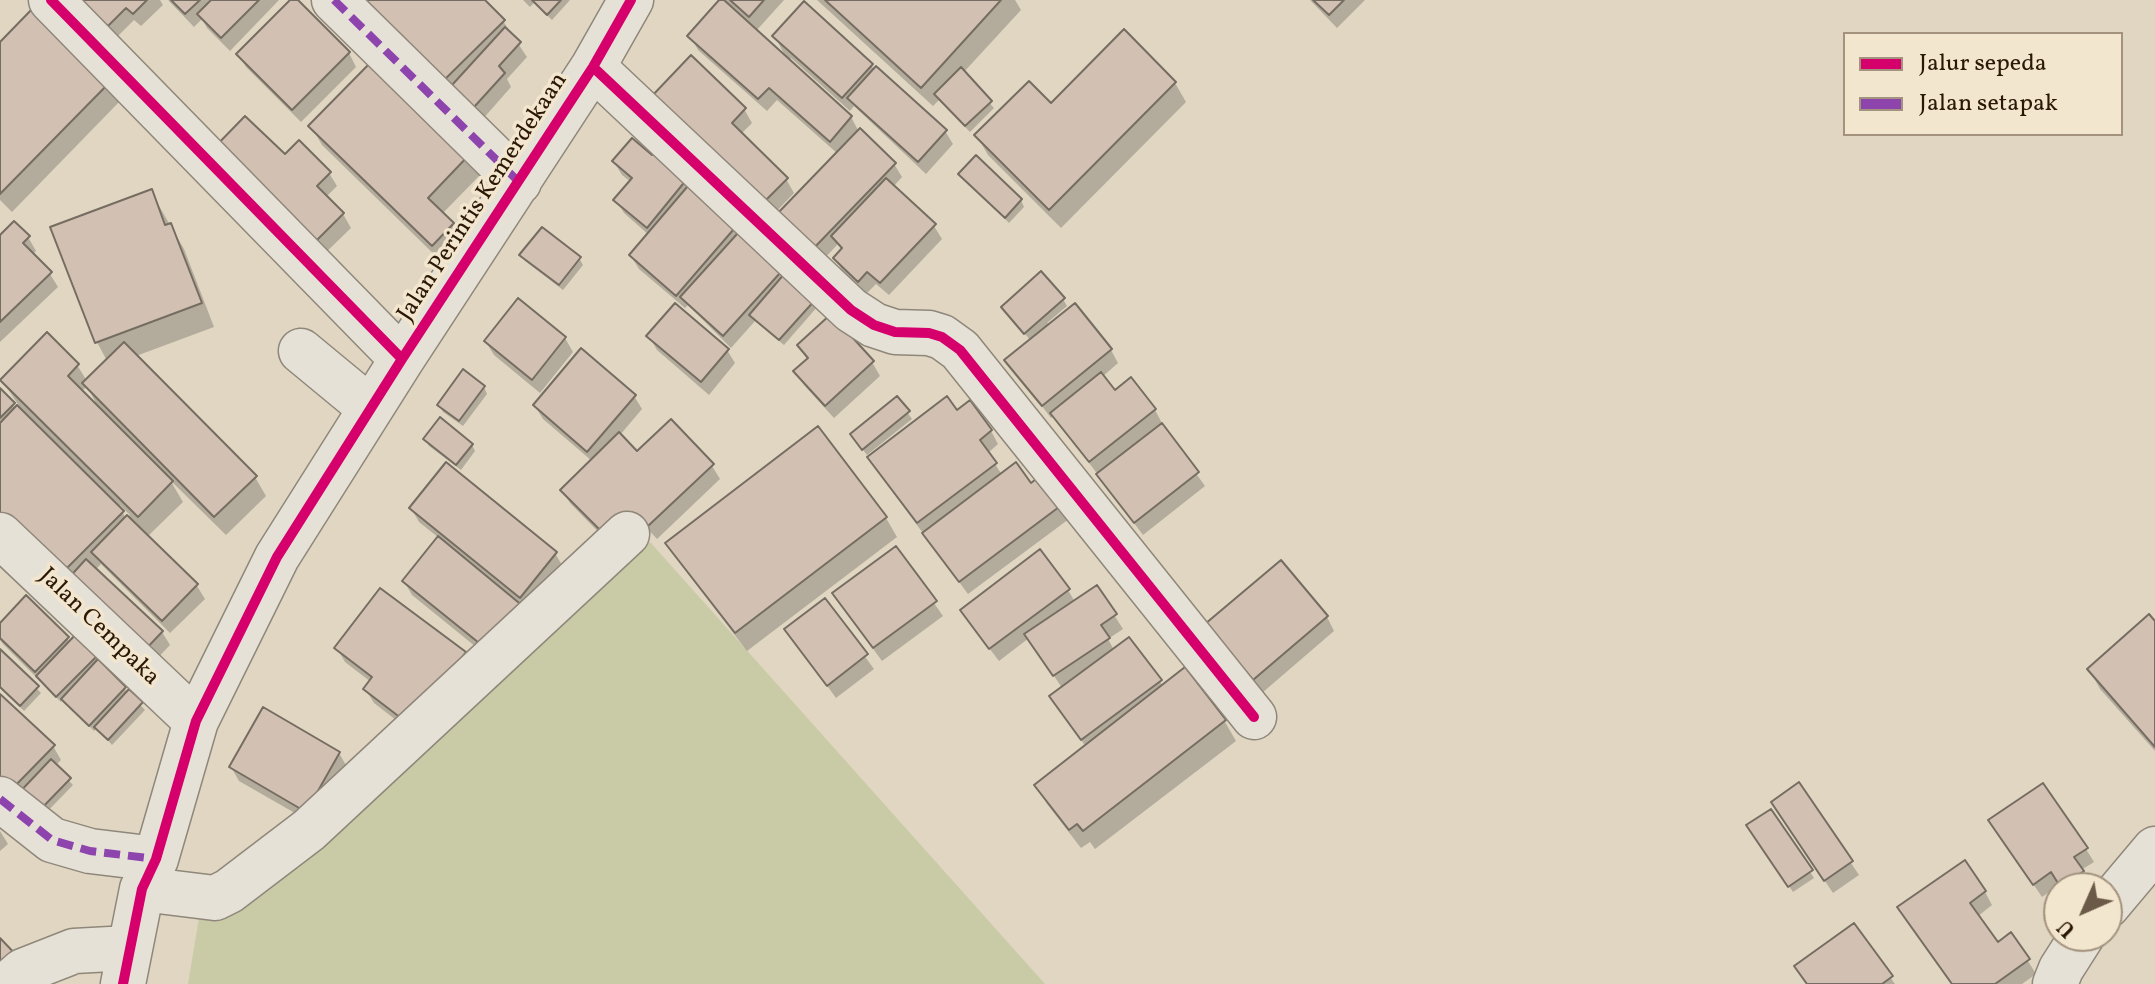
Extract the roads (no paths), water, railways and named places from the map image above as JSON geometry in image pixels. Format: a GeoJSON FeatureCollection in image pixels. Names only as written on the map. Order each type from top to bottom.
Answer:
{"type":"FeatureCollection","features":[{"type":"Feature","properties":{"kind":"street"},"geometry":{"type":"LineString","coordinates":[[51,0],[402,359]]}},
{"type":"Feature","properties":{"kind":"street"},"geometry":{"type":"LineString","coordinates":[[334,0],[519,182]]}},
{"type":"Feature","properties":{"kind":"street","name":"Jalan Perintis Kemerdekaan"},"geometry":{"type":"LineString","coordinates":[[126,966],[149,874],[196,721],[277,557],[370,408],[593,67],[631,0]]}},
{"type":"Feature","properties":{"kind":"street"},"geometry":{"type":"LineString","coordinates":[[593,67],[851,310],[874,325],[895,332],[929,333],[942,337],[960,350],[1254,717]]}},
{"type":"Feature","properties":{"kind":"street"},"geometry":{"type":"LineString","coordinates":[[301,351],[370,408]]}},
{"type":"Feature","properties":{"kind":"street"},"geometry":{"type":"LineString","coordinates":[[0,799],[52,840],[215,898],[229,891],[309,830],[627,534]]}},
{"type":"Feature","properties":{"kind":"street","name":"Jalan Cempaka"},"geometry":{"type":"LineString","coordinates":[[0,535],[196,721]]}},
{"type":"Feature","properties":{"kind":"street"},"geometry":{"type":"LineString","coordinates":[[2123,887],[2155,849]]}},
{"type":"Feature","properties":{"kind":"street"},"geometry":{"type":"LineString","coordinates":[[8,984],[23,971],[74,951],[126,966]]}},
{"type":"Feature","properties":{"kind":"street"},"geometry":{"type":"LineString","coordinates":[[2055,984],[2072,952]]}}]}
